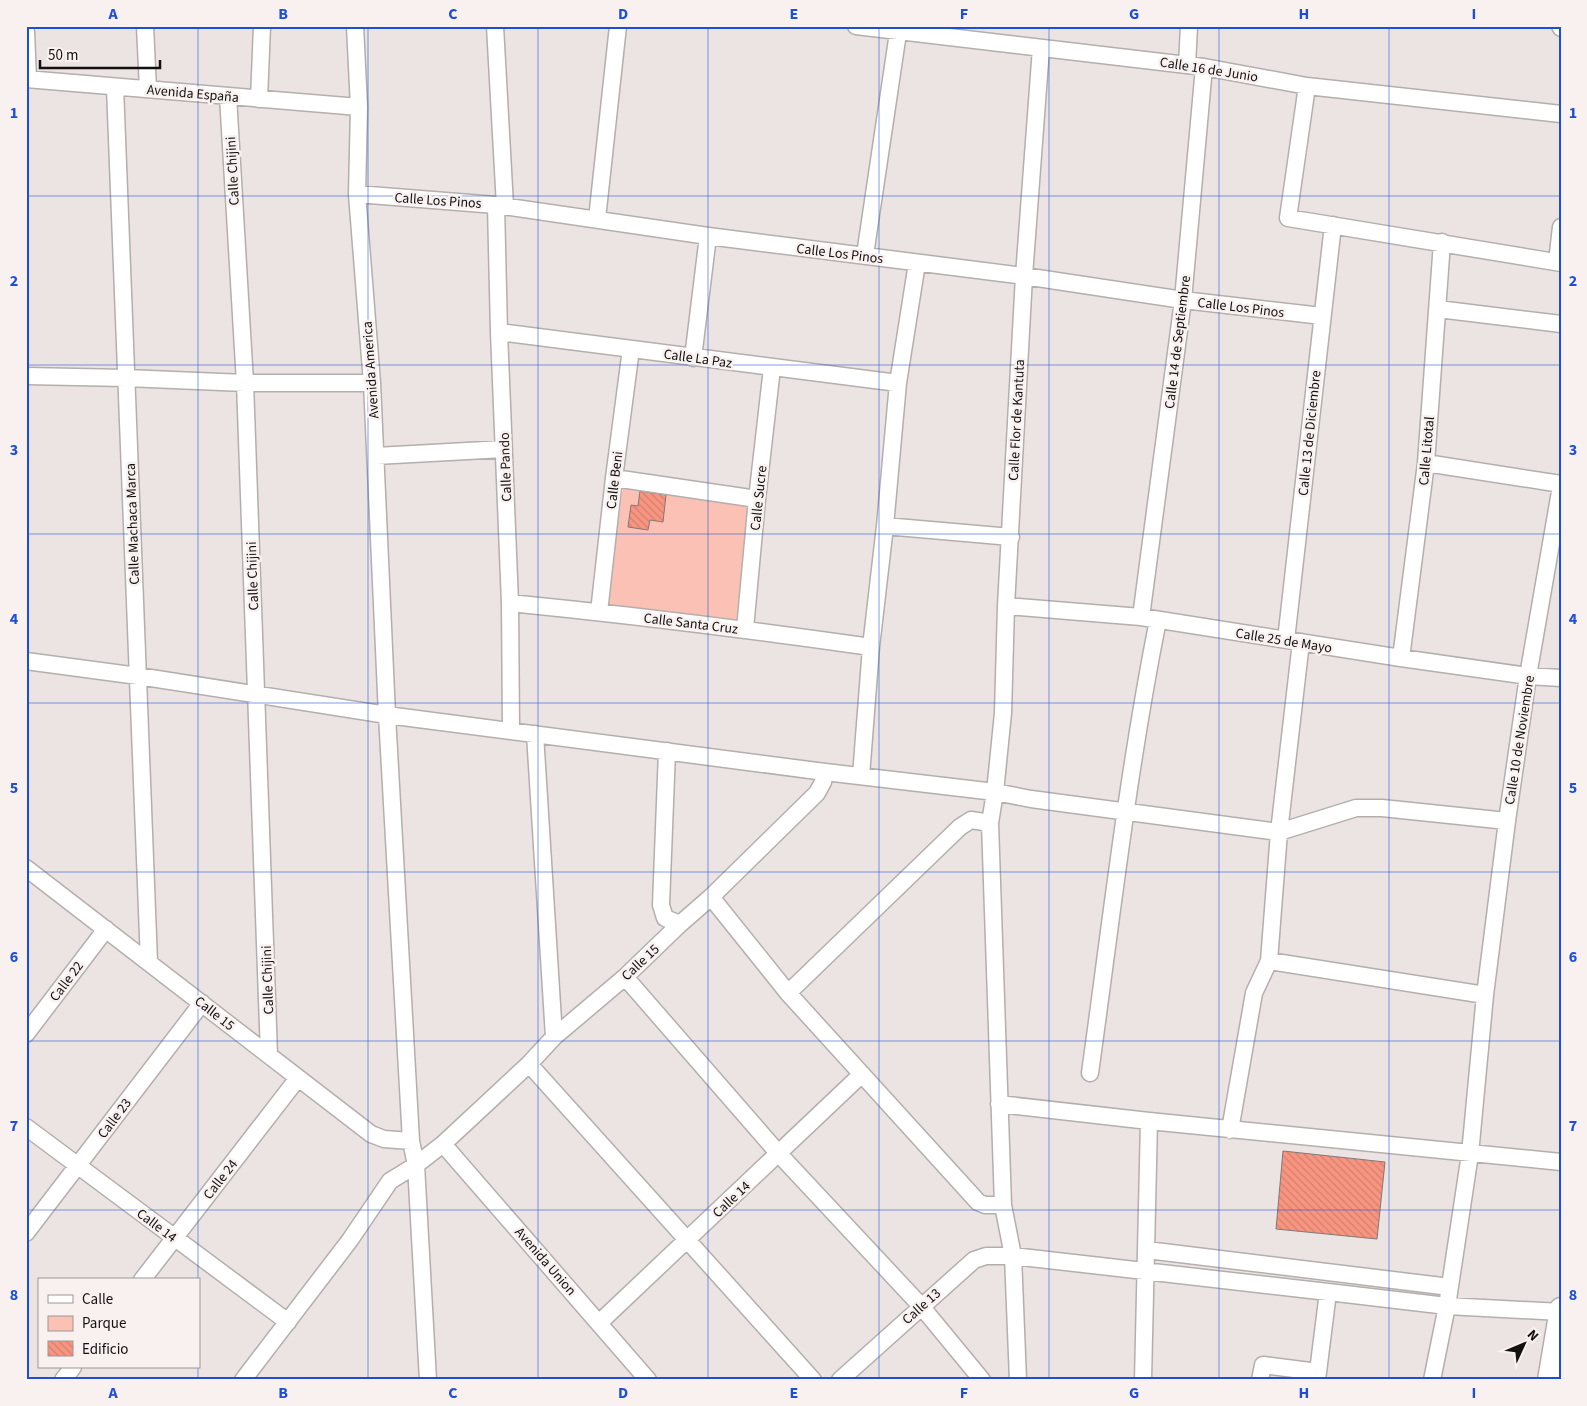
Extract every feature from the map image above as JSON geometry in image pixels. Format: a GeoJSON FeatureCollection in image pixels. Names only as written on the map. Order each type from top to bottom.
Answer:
{"type":"FeatureCollection","features":[{"type":"Feature","properties":{"kind":"street"},"geometry":{"type":"LineString","coordinates":[[145,26],[148,89]]}},
{"type":"Feature","properties":{"kind":"street"},"geometry":{"type":"LineString","coordinates":[[260,99],[262,26]]}},
{"type":"Feature","properties":{"kind":"street","name":"Avenida America"},"geometry":{"type":"LineString","coordinates":[[355,26],[359,107],[358,194],[372,383],[387,714],[411,1141],[416,1164],[428,1380]]}},
{"type":"Feature","properties":{"kind":"street","name":"Calle Pando"},"geometry":{"type":"LineString","coordinates":[[495,26],[500,205],[499,332],[510,603],[511,730]]}},
{"type":"Feature","properties":{"kind":"street"},"geometry":{"type":"LineString","coordinates":[[597,219],[618,26]]}},
{"type":"Feature","properties":{"kind":"street","name":"Calle 16 de Junio"},"geometry":{"type":"LineString","coordinates":[[856,26],[899,29],[1204,67],[1307,86],[1561,114]]}},
{"type":"Feature","properties":{"kind":"street"},"geometry":{"type":"LineString","coordinates":[[1187,65],[1189,26]]}},
{"type":"Feature","properties":{"kind":"street"},"geometry":{"type":"LineString","coordinates":[[864,255],[899,29]]}},
{"type":"Feature","properties":{"kind":"street"},"geometry":{"type":"LineString","coordinates":[[26,32],[27,79]]}},
{"type":"Feature","properties":{"kind":"street","name":"Calle Flor de Kantuta"},"geometry":{"type":"LineString","coordinates":[[1018,1380],[1013,1256],[1003,1205],[990,823],[1003,713],[1006,606],[1024,276],[1042,48]]}},
{"type":"Feature","properties":{"kind":"street","name":"Calle 14 de Septiembre"},"geometry":{"type":"LineString","coordinates":[[1090,1073],[1125,812],[1148,668],[1149,618],[1183,300],[1204,67]]}},
{"type":"Feature","properties":{"kind":"street","name":"Avenida España"},"geometry":{"type":"LineString","coordinates":[[27,79],[359,107]]}},
{"type":"Feature","properties":{"kind":"street","name":"Calle Machaca Marca"},"geometry":{"type":"LineString","coordinates":[[115,86],[149,962]]}},
{"type":"Feature","properties":{"kind":"street"},"geometry":{"type":"LineString","coordinates":[[1307,86],[1288,218],[1442,242],[1559,263],[1561,227]]}},
{"type":"Feature","properties":{"kind":"street","name":"Calle Chijini"},"geometry":{"type":"LineString","coordinates":[[228,96],[245,383],[269,1055]]}},
{"type":"Feature","properties":{"kind":"street","name":"Calle Los Pinos"},"geometry":{"type":"LineString","coordinates":[[358,194],[500,205],[708,236],[1024,276],[1183,300],[1322,316]]}},
{"type":"Feature","properties":{"kind":"street","name":"Calle 13 de Diciembre"},"geometry":{"type":"LineString","coordinates":[[1269,961],[1293,641],[1322,316],[1333,225]]}},
{"type":"Feature","properties":{"kind":"street"},"geometry":{"type":"LineString","coordinates":[[693,358],[708,236]]}},
{"type":"Feature","properties":{"kind":"street","name":"Calle Litotal"},"geometry":{"type":"LineString","coordinates":[[1401,658],[1426,463],[1442,242]]}},
{"type":"Feature","properties":{"kind":"street"},"geometry":{"type":"LineString","coordinates":[[861,776],[871,647],[885,526],[898,383],[917,263]]}},
{"type":"Feature","properties":{"kind":"street"},"geometry":{"type":"LineString","coordinates":[[1438,309],[1561,324]]}},
{"type":"Feature","properties":{"kind":"street","name":"Calle La Paz"},"geometry":{"type":"LineString","coordinates":[[499,332],[898,383]]}},
{"type":"Feature","properties":{"kind":"street","name":"Calle Beni"},"geometry":{"type":"LineString","coordinates":[[598,612],[631,349]]}},
{"type":"Feature","properties":{"kind":"street","name":"Calle Sucre"},"geometry":{"type":"LineString","coordinates":[[745,629],[772,368]]}},
{"type":"Feature","properties":{"kind":"street"},"geometry":{"type":"LineString","coordinates":[[26,376],[245,383],[372,383]]}},
{"type":"Feature","properties":{"kind":"street"},"geometry":{"type":"LineString","coordinates":[[376,456],[504,449]]}},
{"type":"Feature","properties":{"kind":"street"},"geometry":{"type":"LineString","coordinates":[[1426,463],[1561,485]]}},
{"type":"Feature","properties":{"kind":"street"},"geometry":{"type":"LineString","coordinates":[[614,478],[758,500]]}},
{"type":"Feature","properties":{"kind":"street","name":"Calle 10 de Noviembre"},"geometry":{"type":"LineString","coordinates":[[1432,1380],[1447,1306],[1470,1154],[1485,995],[1507,821],[1528,676],[1561,485]]}},
{"type":"Feature","properties":{"kind":"street"},"geometry":{"type":"LineString","coordinates":[[885,526],[1010,537]]}},
{"type":"Feature","properties":{"kind":"street","name":"Calle Santa Cruz"},"geometry":{"type":"LineString","coordinates":[[510,603],[745,629],[871,647]]}},
{"type":"Feature","properties":{"kind":"street","name":"Calle 25 de Mayo"},"geometry":{"type":"LineString","coordinates":[[1006,606],[1149,618],[1401,658],[1528,676],[1561,678]]}},
{"type":"Feature","properties":{"kind":"street"},"geometry":{"type":"LineString","coordinates":[[26,661],[387,714],[825,772],[995,792],[1031,799],[1279,832],[1356,808],[1382,808],[1507,821]]}},
{"type":"Feature","properties":{"kind":"street"},"geometry":{"type":"LineString","coordinates":[[536,734],[554,1037]]}},
{"type":"Feature","properties":{"kind":"street"},"geometry":{"type":"LineString","coordinates":[[667,751],[661,905],[666,918],[680,924]]}},
{"type":"Feature","properties":{"kind":"street","name":"Calle 15"},"geometry":{"type":"LineString","coordinates":[[416,1164],[443,1144],[529,1064],[554,1037],[625,977],[711,897],[817,793],[823,782],[825,772]]}},
{"type":"Feature","properties":{"kind":"street"},"geometry":{"type":"LineString","coordinates":[[788,993],[960,827],[971,820],[990,823]]}},
{"type":"Feature","properties":{"kind":"street","name":"Calle 15"},"geometry":{"type":"LineString","coordinates":[[26,868],[371,1134],[384,1139],[411,1141]]}},
{"type":"Feature","properties":{"kind":"street"},"geometry":{"type":"LineString","coordinates":[[711,897],[788,993],[978,1202],[985,1205],[1003,1205]]}},
{"type":"Feature","properties":{"kind":"street","name":"Calle 22"},"geometry":{"type":"LineString","coordinates":[[26,1034],[106,929]]}},
{"type":"Feature","properties":{"kind":"street"},"geometry":{"type":"LineString","coordinates":[[1230,1130],[1254,993],[1269,961],[1485,995]]}},
{"type":"Feature","properties":{"kind":"street"},"geometry":{"type":"LineString","coordinates":[[625,977],[779,1154],[921,1306],[982,1380]]}},
{"type":"Feature","properties":{"kind":"street","name":"Calle 23"},"geometry":{"type":"LineString","coordinates":[[26,1233],[202,1003]]}},
{"type":"Feature","properties":{"kind":"street"},"geometry":{"type":"LineString","coordinates":[[529,1064],[813,1380]]}},
{"type":"Feature","properties":{"kind":"street","name":"Calle 14"},"geometry":{"type":"LineString","coordinates":[[599,1323],[862,1074]]}},
{"type":"Feature","properties":{"kind":"street","name":"Calle 24"},"geometry":{"type":"LineString","coordinates":[[144,1278],[298,1078]]}},
{"type":"Feature","properties":{"kind":"street"},"geometry":{"type":"LineString","coordinates":[[1000,1104],[1149,1122],[1561,1162]]}},
{"type":"Feature","properties":{"kind":"street"},"geometry":{"type":"LineString","coordinates":[[1143,1380],[1149,1122]]}},
{"type":"Feature","properties":{"kind":"street","name":"Calle 14"},"geometry":{"type":"LineString","coordinates":[[26,1127],[288,1322]]}},
{"type":"Feature","properties":{"kind":"street","name":"Avenida Union"},"geometry":{"type":"LineString","coordinates":[[443,1144],[648,1380]]}},
{"type":"Feature","properties":{"kind":"street"},"geometry":{"type":"LineString","coordinates":[[242,1380],[350,1240],[390,1181],[416,1164]]}},
{"type":"Feature","properties":{"kind":"street"},"geometry":{"type":"LineString","coordinates":[[1147,1250],[1450,1287]]}},
{"type":"Feature","properties":{"kind":"street","name":"Calle 13"},"geometry":{"type":"LineString","coordinates":[[840,1380],[974,1260],[986,1256],[1013,1256],[1447,1306],[1561,1311]]}},
{"type":"Feature","properties":{"kind":"street"},"geometry":{"type":"LineString","coordinates":[[1260,1380],[1263,1365],[1318,1376],[1328,1292]]}},
{"type":"Feature","properties":{"kind":"street"},"geometry":{"type":"LineString","coordinates":[[1550,1380],[1561,1311]]}},
{"type":"Feature","properties":{"kind":"street"},"geometry":{"type":"LineString","coordinates":[[63,1380],[72,1368]]}},
{"type":"Feature","properties":{"kind":"green space"},"geometry":{"type":"Polygon","coordinates":[[[623,487],[749,506],[736,622],[607,605],[623,487]]]}},
{"type":"Feature","properties":{"kind":"building"},"geometry":{"type":"Polygon","coordinates":[[[640,491],[666,495],[663,522],[650,520],[648,530],[628,527],[631,505],[638,506],[640,491]]]}},
{"type":"Feature","properties":{"kind":"building"},"geometry":{"type":"Polygon","coordinates":[[[1283,1151],[1385,1162],[1377,1239],[1276,1229],[1283,1151]]]}}]}
